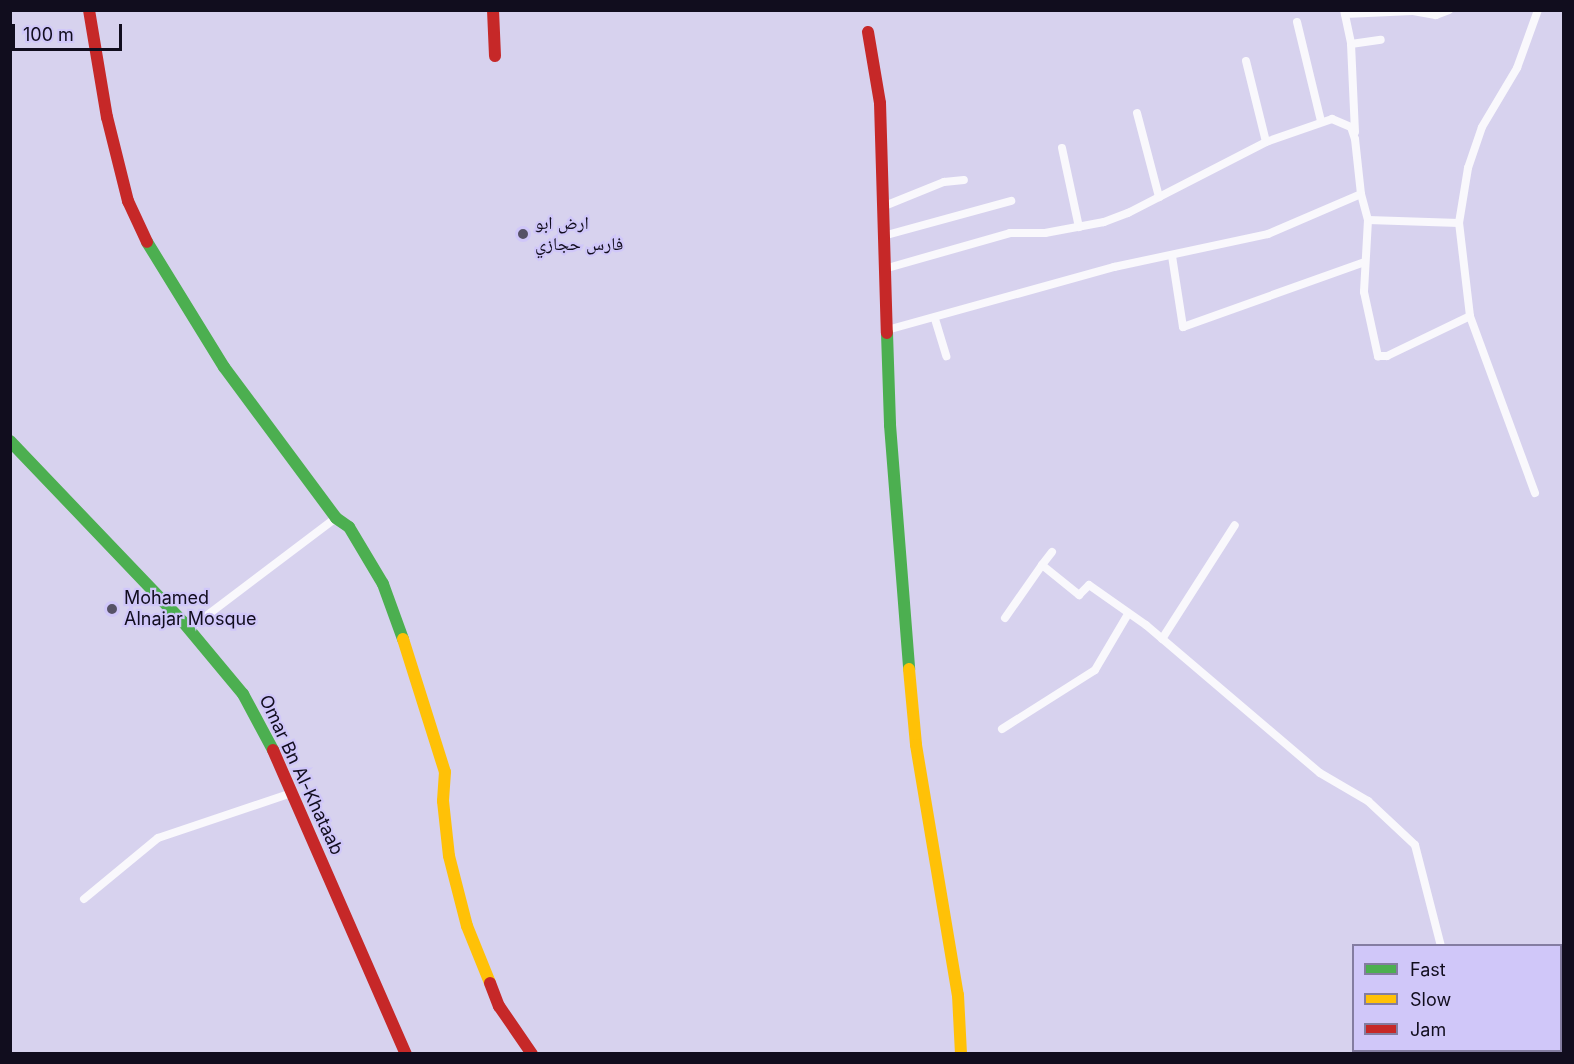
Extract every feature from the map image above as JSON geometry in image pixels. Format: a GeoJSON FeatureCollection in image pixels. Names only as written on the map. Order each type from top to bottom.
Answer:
{"type":"FeatureCollection","features":[{"type":"Feature","properties":{"kind":"street"},"geometry":{"type":"LineString","coordinates":[[89,10],[107,117],[128,201],[146,240],[177,297],[224,367],[336,518],[349,527],[383,584],[421,688],[445,772],[443,801],[449,856],[467,926],[499,1006],[532,1053]]}},
{"type":"Feature","properties":{"kind":"street"},"geometry":{"type":"LineString","coordinates":[[493,10],[495,56]]}},
{"type":"Feature","properties":{"kind":"street"},"geometry":{"type":"LineString","coordinates":[[1449,10],[1436,15],[1413,11],[1345,12],[1351,44],[1355,139],[1361,194],[1368,220],[1364,292],[1378,356],[1387,356],[1470,316]]}},
{"type":"Feature","properties":{"kind":"street"},"geometry":{"type":"LineString","coordinates":[[1535,493],[1470,316],[1459,223],[1468,168],[1482,127],[1517,68],[1538,10]]}},
{"type":"Feature","properties":{"kind":"street"},"geometry":{"type":"LineString","coordinates":[[1297,22],[1321,121]]}},
{"type":"Feature","properties":{"kind":"street"},"geometry":{"type":"LineString","coordinates":[[868,32],[880,103],[890,425],[916,745],[958,995],[961,1053]]}},
{"type":"Feature","properties":{"kind":"street"},"geometry":{"type":"LineString","coordinates":[[1351,44],[1381,40]]}},
{"type":"Feature","properties":{"kind":"street"},"geometry":{"type":"LineString","coordinates":[[1246,61],[1266,142]]}},
{"type":"Feature","properties":{"kind":"street"},"geometry":{"type":"LineString","coordinates":[[1137,113],[1159,197]]}},
{"type":"Feature","properties":{"kind":"street"},"geometry":{"type":"LineString","coordinates":[[884,269],[1010,233],[1079,227],[1128,213],[1266,142],[1321,121],[1344,123],[1355,139]]}},
{"type":"Feature","properties":{"kind":"street"},"geometry":{"type":"LineString","coordinates":[[1062,148],[1079,227]]}},
{"type":"Feature","properties":{"kind":"street"},"geometry":{"type":"LineString","coordinates":[[882,207],[944,182],[964,180]]}},
{"type":"Feature","properties":{"kind":"street"},"geometry":{"type":"LineString","coordinates":[[887,330],[935,319],[1114,267],[1268,234],[1361,194]]}},
{"type":"Feature","properties":{"kind":"street"},"geometry":{"type":"LineString","coordinates":[[883,236],[1011,201]]}},
{"type":"Feature","properties":{"kind":"street"},"geometry":{"type":"LineString","coordinates":[[1368,220],[1459,223]]}},
{"type":"Feature","properties":{"kind":"street"},"geometry":{"type":"LineString","coordinates":[[1172,256],[1183,327],[1365,262]]}},
{"type":"Feature","properties":{"kind":"street"},"geometry":{"type":"LineString","coordinates":[[935,319],[946,356]]}},
{"type":"Feature","properties":{"kind":"street","name":"Omar Bn Al-Khataab"},"geometry":{"type":"LineString","coordinates":[[10,441],[189,629],[243,694],[292,792],[406,1053]]}},
{"type":"Feature","properties":{"kind":"street"},"geometry":{"type":"LineString","coordinates":[[189,629],[336,518]]}},
{"type":"Feature","properties":{"kind":"street"},"geometry":{"type":"LineString","coordinates":[[1162,639],[1235,525]]}},
{"type":"Feature","properties":{"kind":"street"},"geometry":{"type":"LineString","coordinates":[[1005,618],[1052,552]]}},
{"type":"Feature","properties":{"kind":"street"},"geometry":{"type":"LineString","coordinates":[[1042,565],[1079,595],[1089,585],[1162,639],[1320,773],[1368,801],[1415,845],[1441,944]]}},
{"type":"Feature","properties":{"kind":"street"},"geometry":{"type":"LineString","coordinates":[[1002,729],[1095,669],[1128,614]]}},
{"type":"Feature","properties":{"kind":"street"},"geometry":{"type":"LineString","coordinates":[[84,899],[158,838],[292,792]]}},
{"type":"Feature","properties":{"kind":"traffic: fast"},"geometry":{"type":"LineString","coordinates":[[147,242],[224,367],[336,518],[349,527],[383,584],[403,639]]}},
{"type":"Feature","properties":{"kind":"traffic: fast"},"geometry":{"type":"LineString","coordinates":[[887,333],[890,425],[909,669]]}},
{"type":"Feature","properties":{"kind":"traffic: fast"},"geometry":{"type":"LineString","coordinates":[[10,441],[183,622],[243,694],[273,750]]}},
{"type":"Feature","properties":{"kind":"traffic: slow"},"geometry":{"type":"LineString","coordinates":[[403,639],[445,772],[443,801],[449,856],[467,926],[490,983]]}},
{"type":"Feature","properties":{"kind":"traffic: slow"},"geometry":{"type":"LineString","coordinates":[[909,669],[916,745],[958,995],[961,1054]]}},
{"type":"Feature","properties":{"kind":"traffic: jam"},"geometry":{"type":"LineString","coordinates":[[89,10],[107,117],[128,201],[147,242]]}},
{"type":"Feature","properties":{"kind":"traffic: jam"},"geometry":{"type":"LineString","coordinates":[[493,10],[495,56]]}},
{"type":"Feature","properties":{"kind":"traffic: jam"},"geometry":{"type":"LineString","coordinates":[[868,32],[880,103],[887,333]]}},
{"type":"Feature","properties":{"kind":"traffic: jam"},"geometry":{"type":"LineString","coordinates":[[273,750],[406,1054]]}},
{"type":"Feature","properties":{"kind":"traffic: jam"},"geometry":{"type":"LineString","coordinates":[[490,983],[499,1006],[532,1054]]}},
{"type":"Feature","properties":{"kind":"place","name":"ارض ابو فارس حجازي"},"geometry":{"type":"Point","coordinates":[523,234]}},
{"type":"Feature","properties":{"kind":"place","name":"Mohamed Alnajar Mosque"},"geometry":{"type":"Point","coordinates":[112,609]}}]}
